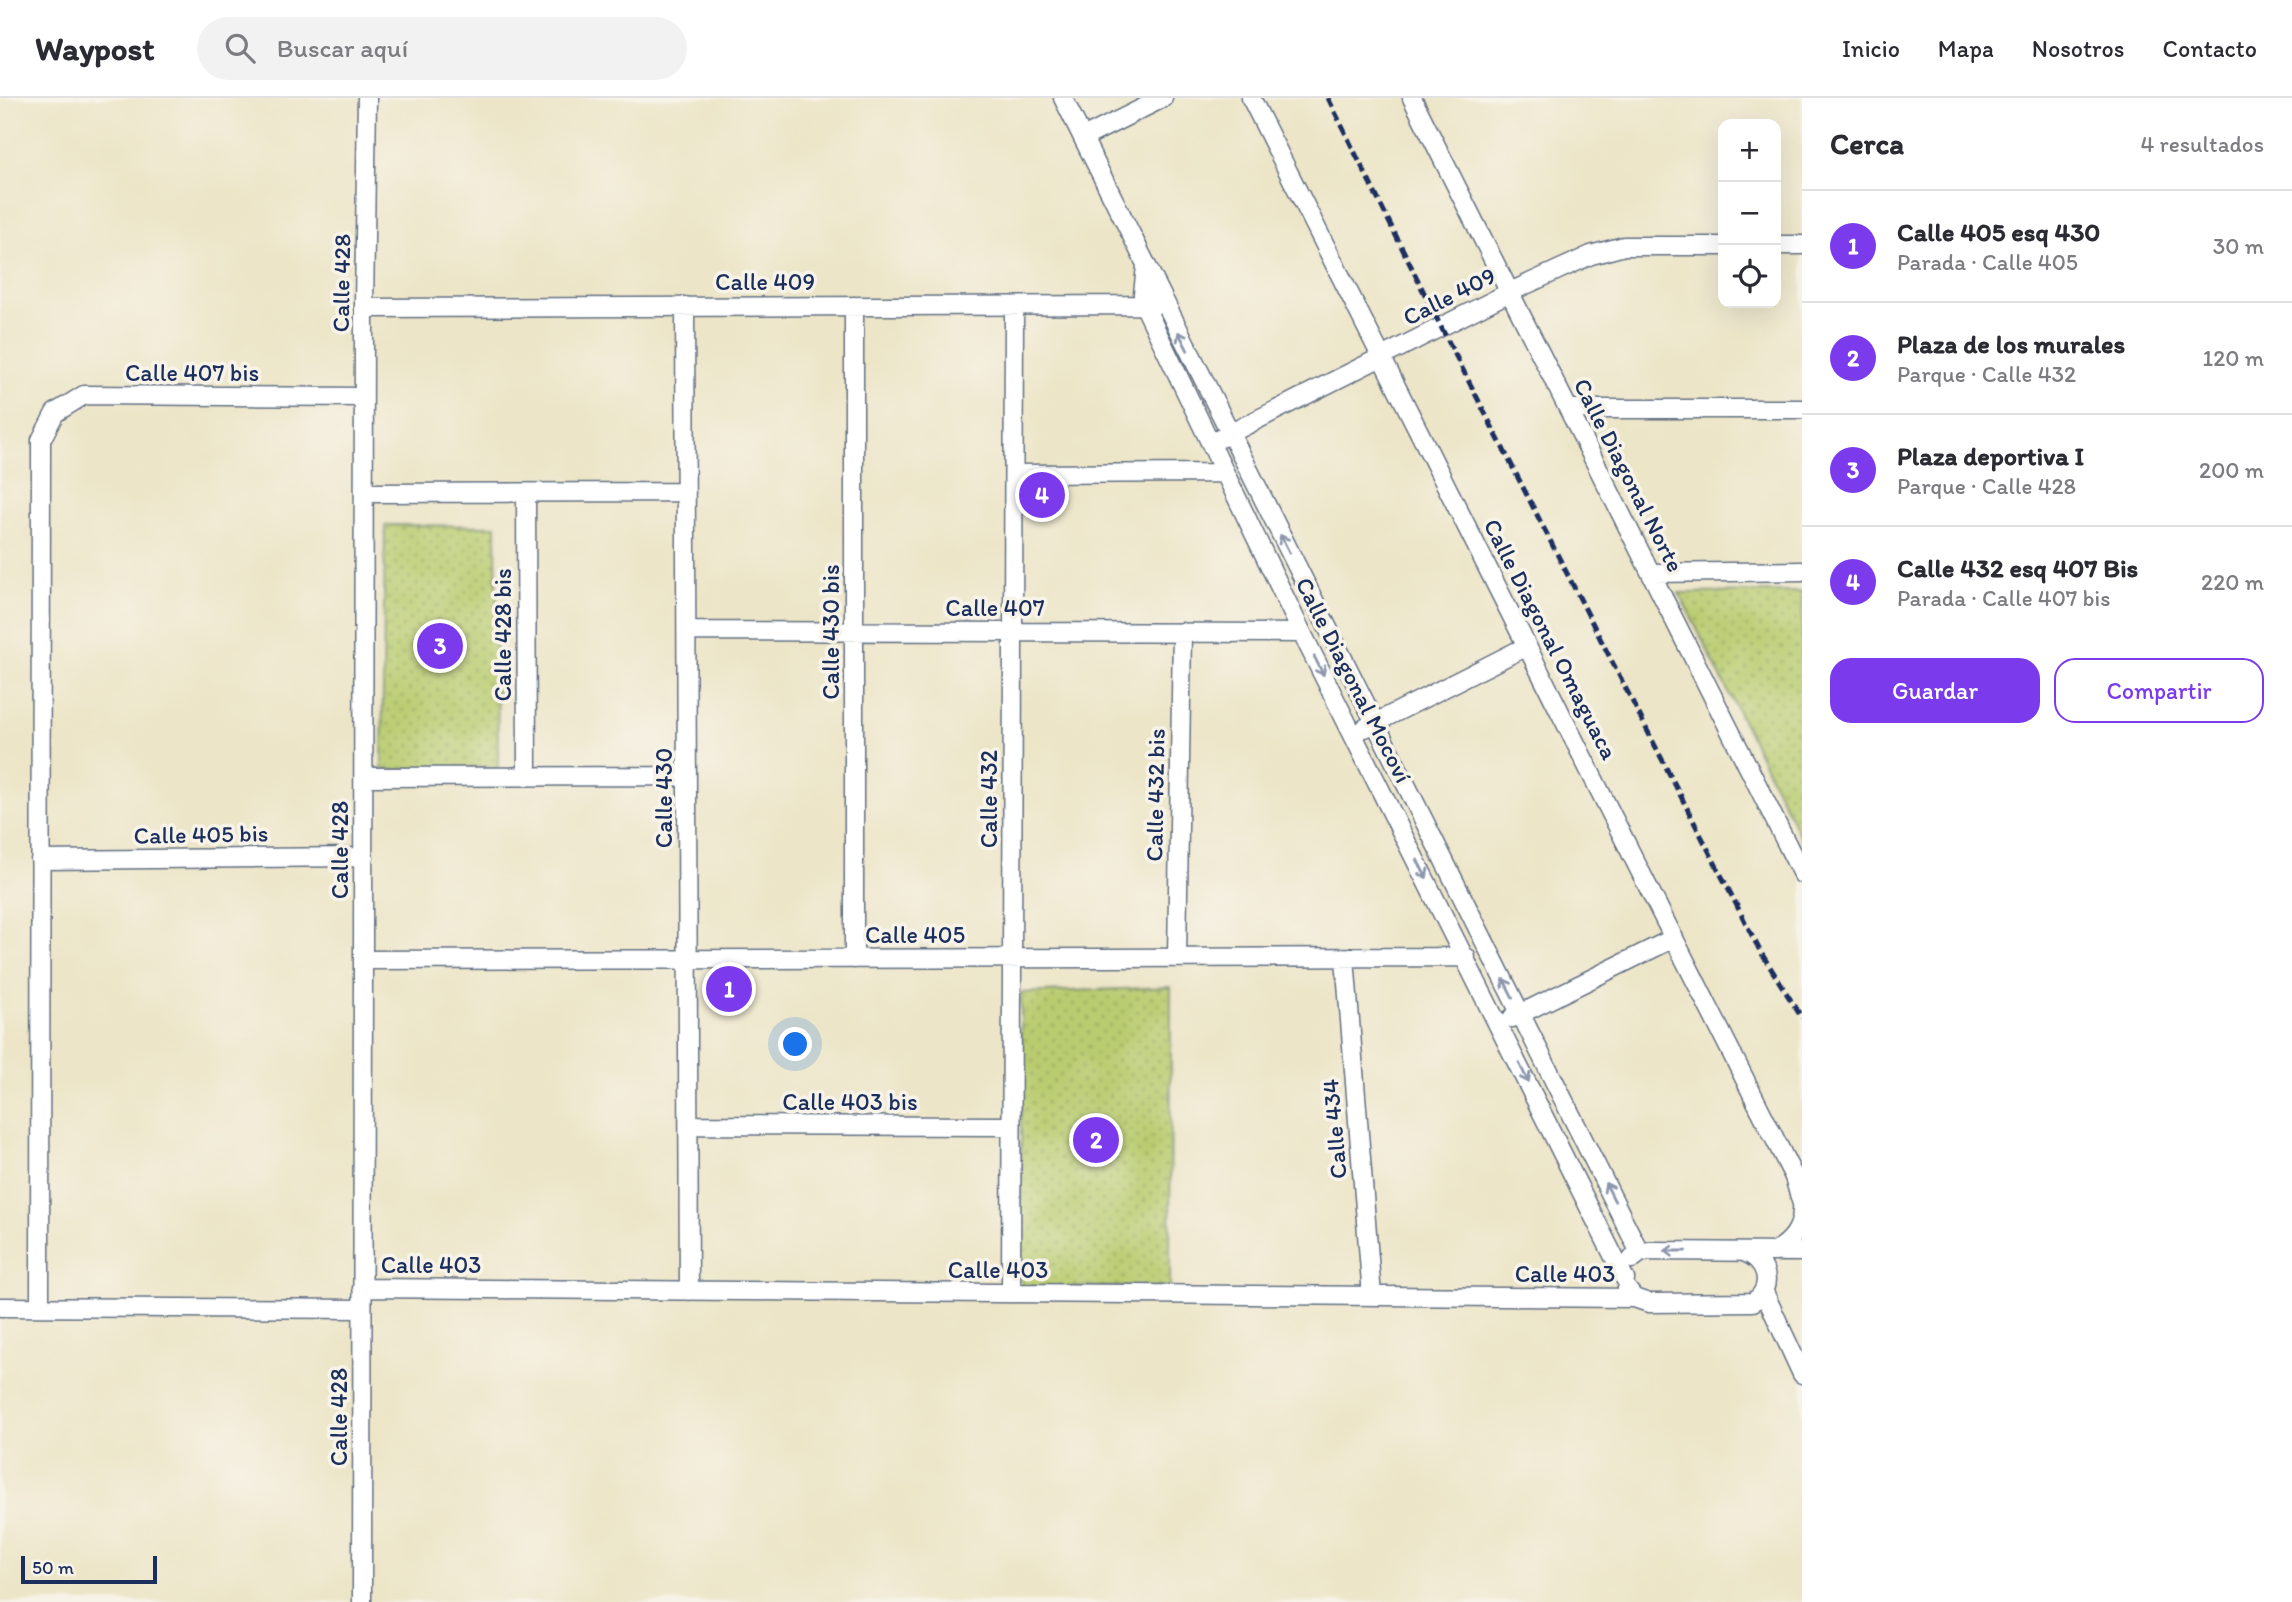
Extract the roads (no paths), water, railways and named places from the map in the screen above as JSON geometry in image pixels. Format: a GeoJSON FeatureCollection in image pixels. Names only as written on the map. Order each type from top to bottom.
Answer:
{"type":"FeatureCollection","features":[{"type":"Feature","properties":{"kind":"street","name":"Calle 428"},"geometry":{"type":"LineString","coordinates":[[362,1602],[367,98]]}},
{"type":"Feature","properties":{"kind":"street"},"geometry":{"type":"LineString","coordinates":[[1063,98],[1146,266]]}},
{"type":"Feature","properties":{"kind":"street"},"geometry":{"type":"LineString","coordinates":[[1083,138],[1163,98]]}},
{"type":"Feature","properties":{"kind":"street","name":"Calle Diagonal Omaguaca"},"geometry":{"type":"LineString","coordinates":[[1251,98],[1794,1177],[1802,1206],[1799,1227],[1794,1237],[1774,1252]]}},
{"type":"Feature","properties":{"kind":"street","name":"Calle Diagonal Norte"},"geometry":{"type":"LineString","coordinates":[[1412,98],[1802,874]]}},
{"type":"Feature","properties":{"kind":"street"},"geometry":{"type":"LineString","coordinates":[[1781,246],[1802,245]]}},
{"type":"Feature","properties":{"kind":"street","name":"Calle 409"},"geometry":{"type":"LineString","coordinates":[[1211,443],[1510,292],[1608,249],[1624,246],[1718,246]]}},
{"type":"Feature","properties":{"kind":"street","name":"Calle Diagonal Mocoví"},"geometry":{"type":"LineString","coordinates":[[1146,266],[1144,305],[1303,633],[1625,1279]]}},
{"type":"Feature","properties":{"kind":"street","name":"Calle Diagonal Mocoví"},"geometry":{"type":"LineString","coordinates":[[1146,266],[1640,1253]]}},
{"type":"Feature","properties":{"kind":"street","name":"Calle 409"},"geometry":{"type":"LineString","coordinates":[[365,308],[1166,305]]}},
{"type":"Feature","properties":{"kind":"street","name":"Calle 430"},"geometry":{"type":"LineString","coordinates":[[685,306],[689,1291]]}},
{"type":"Feature","properties":{"kind":"street","name":"Calle 430 bis"},"geometry":{"type":"LineString","coordinates":[[854,959],[855,306]]}},
{"type":"Feature","properties":{"kind":"street","name":"Calle 432"},"geometry":{"type":"LineString","coordinates":[[1011,1293],[1014,306]]}},
{"type":"Feature","properties":{"kind":"street","name":"Calle 407 bis"},"geometry":{"type":"LineString","coordinates":[[40,860],[41,440],[55,413],[84,395],[365,397]]}},
{"type":"Feature","properties":{"kind":"street"},"geometry":{"type":"LineString","coordinates":[[1569,409],[1802,409]]}},
{"type":"Feature","properties":{"kind":"street"},"geometry":{"type":"LineString","coordinates":[[1014,474],[1226,473]]}},
{"type":"Feature","properties":{"kind":"street"},"geometry":{"type":"LineString","coordinates":[[365,493],[686,492]]}},
{"type":"Feature","properties":{"kind":"street","name":"Calle 428 bis"},"geometry":{"type":"LineString","coordinates":[[526,493],[527,776]]}},
{"type":"Feature","properties":{"kind":"street"},"geometry":{"type":"LineString","coordinates":[[1651,573],[1802,571]]}},
{"type":"Feature","properties":{"kind":"street","name":"Calle 407"},"geometry":{"type":"LineString","coordinates":[[687,631],[1303,633]]}},
{"type":"Feature","properties":{"kind":"street","name":"Calle 432 bis"},"geometry":{"type":"LineString","coordinates":[[1177,958],[1182,632]]}},
{"type":"Feature","properties":{"kind":"street"},"geometry":{"type":"LineString","coordinates":[[1354,734],[1527,646]]}},
{"type":"Feature","properties":{"kind":"street"},"geometry":{"type":"LineString","coordinates":[[364,777],[687,776]]}},
{"type":"Feature","properties":{"kind":"street","name":"Calle 405 bis"},"geometry":{"type":"LineString","coordinates":[[40,860],[364,858]]}},
{"type":"Feature","properties":{"kind":"street"},"geometry":{"type":"LineString","coordinates":[[40,860],[40,1307]]}},
{"type":"Feature","properties":{"kind":"street"},"geometry":{"type":"LineString","coordinates":[[1500,1024],[1674,939]]}},
{"type":"Feature","properties":{"kind":"street","name":"Calle 434"},"geometry":{"type":"LineString","coordinates":[[1345,957],[1372,1296]]}},
{"type":"Feature","properties":{"kind":"street","name":"Calle 405"},"geometry":{"type":"LineString","coordinates":[[364,960],[1466,957]]}},
{"type":"Feature","properties":{"kind":"street","name":"Calle 403 bis"},"geometry":{"type":"LineString","coordinates":[[689,1125],[1011,1126]]}},
{"type":"Feature","properties":{"kind":"street"},"geometry":{"type":"LineString","coordinates":[[1743,1252],[1756,1256],[1761,1262],[1766,1276],[1764,1292],[1802,1374]]}},
{"type":"Feature","properties":{"kind":"street","name":"Calle 403"},"geometry":{"type":"LineString","coordinates":[[1634,1298],[1628,1293],[1625,1279],[1629,1264],[1640,1253],[1802,1252]]}},
{"type":"Feature","properties":{"kind":"street","name":"Calle 403"},"geometry":{"type":"LineString","coordinates":[[362,1288],[1634,1298],[1649,1303],[1746,1304],[1759,1298],[1764,1292]]}},
{"type":"Feature","properties":{"kind":"street","name":"Calle 403"},"geometry":{"type":"LineString","coordinates":[[0,1307],[362,1309]]}},
{"type":"Feature","properties":{"kind":"railway"},"geometry":{"type":"LineString","coordinates":[[1328,98],[1441,327],[1760,951],[1802,1018]]}},
{"type":"Feature","properties":{"kind":"place","name":"Calle 432 esq 407 Bis"},"geometry":{"type":"Point","coordinates":[1042,495]}},
{"type":"Feature","properties":{"kind":"place","name":"Plaza deportiva I"},"geometry":{"type":"Point","coordinates":[440,646]}},
{"type":"Feature","properties":{"kind":"place","name":"Calle 405 esq 430"},"geometry":{"type":"Point","coordinates":[729,989]}},
{"type":"Feature","properties":{"kind":"place","name":"Plaza de los murales"},"geometry":{"type":"Point","coordinates":[1096,1140]}}]}
